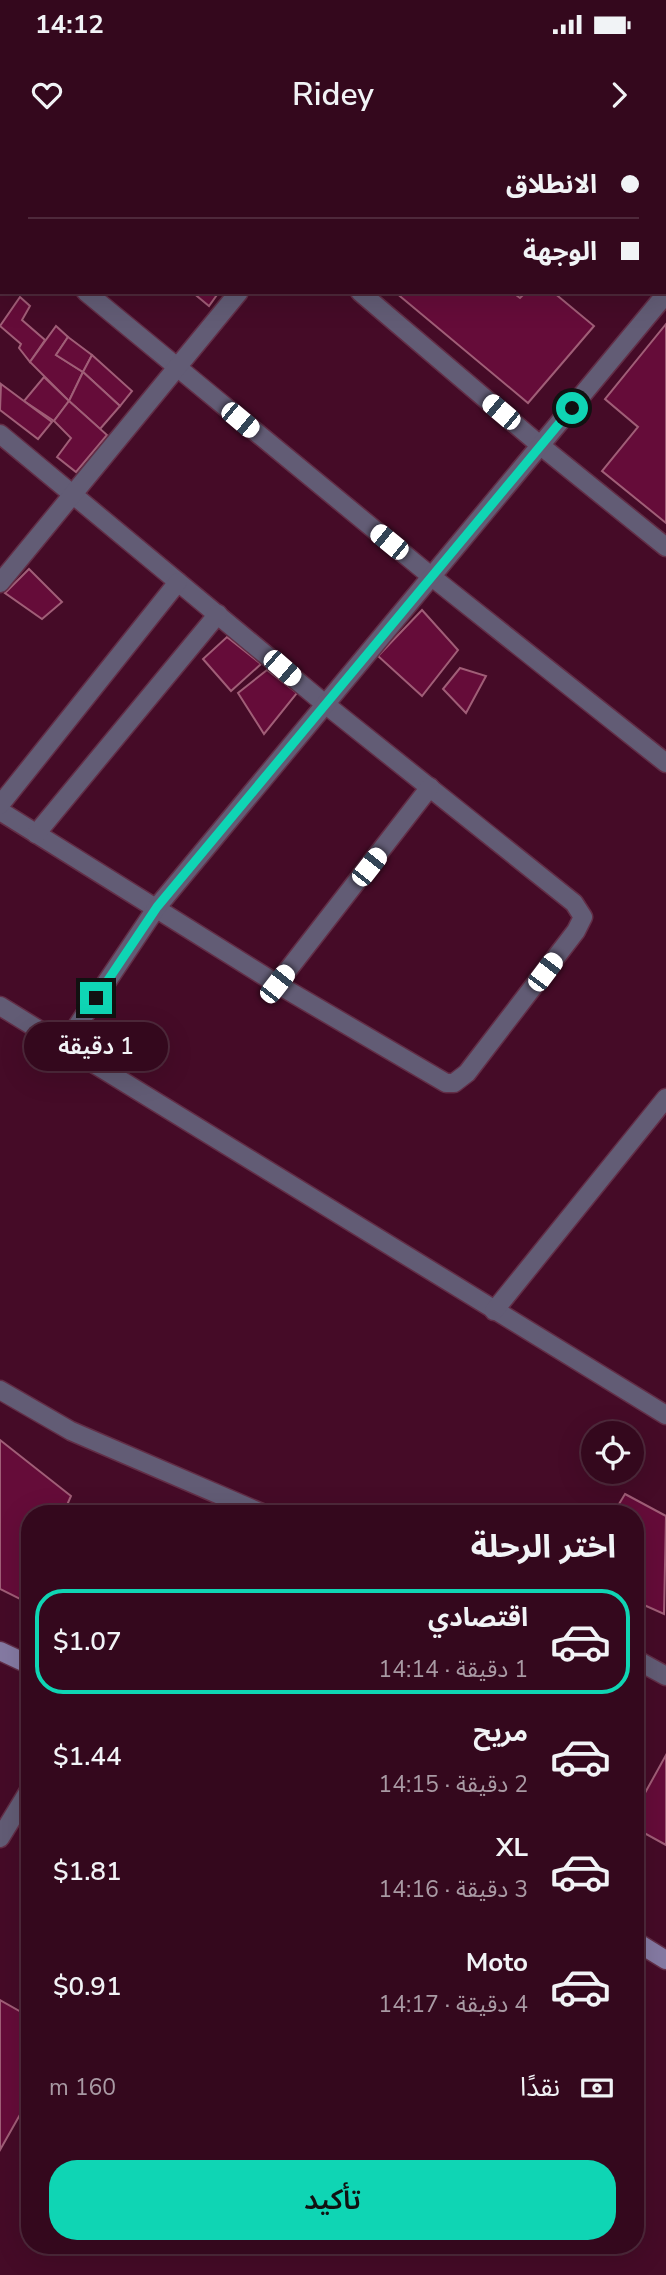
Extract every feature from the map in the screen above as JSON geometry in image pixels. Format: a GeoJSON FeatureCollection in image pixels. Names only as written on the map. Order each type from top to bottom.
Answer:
{"type":"FeatureCollection","features":[{"type":"Feature","properties":{"kind":"street"},"geometry":{"type":"LineString","coordinates":[[88,294],[432,577],[666,763]]}},
{"type":"Feature","properties":{"kind":"street"},"geometry":{"type":"LineString","coordinates":[[0,583],[75,496],[237,294]]}},
{"type":"Feature","properties":{"kind":"street"},"geometry":{"type":"LineString","coordinates":[[362,294],[541,446],[666,547]]}},
{"type":"Feature","properties":{"kind":"street"},"geometry":{"type":"LineString","coordinates":[[65,1044],[157,907],[666,294]]}},
{"type":"Feature","properties":{"kind":"street"},"geometry":{"type":"LineString","coordinates":[[0,434],[325,704],[574,902],[583,917],[576,931],[467,1073],[454,1083],[439,1081],[277,984],[0,811]]}},
{"type":"Feature","properties":{"kind":"street"},"geometry":{"type":"LineString","coordinates":[[0,805],[178,582]]}},
{"type":"Feature","properties":{"kind":"street"},"geometry":{"type":"LineString","coordinates":[[36,834],[218,614]]}},
{"type":"Feature","properties":{"kind":"street"},"geometry":{"type":"LineString","coordinates":[[277,984],[430,787]]}},
{"type":"Feature","properties":{"kind":"street"},"geometry":{"type":"LineString","coordinates":[[0,1006],[666,1415]]}},
{"type":"Feature","properties":{"kind":"street"},"geometry":{"type":"LineString","coordinates":[[495,1311],[666,1098]]}},
{"type":"Feature","properties":{"kind":"street"},"geometry":{"type":"LineString","coordinates":[[0,1390],[71,1430],[243,1505]]}},
{"type":"Feature","properties":{"kind":"street"},"geometry":{"type":"LineString","coordinates":[[0,1651],[21,1661]]}},
{"type":"Feature","properties":{"kind":"street"},"geometry":{"type":"LineString","coordinates":[[644,1664],[666,1676]]}},
{"type":"Feature","properties":{"kind":"street"},"geometry":{"type":"LineString","coordinates":[[0,1838],[21,1804]]}},
{"type":"Feature","properties":{"kind":"street"},"geometry":{"type":"LineString","coordinates":[[644,1947],[666,1960]]}},
{"type":"Feature","properties":{"kind":"building"},"geometry":{"type":"Polygon","coordinates":[[[194,294],[218,294],[209,306],[194,294]]]}},
{"type":"Feature","properties":{"kind":"building"},"geometry":{"type":"Polygon","coordinates":[[[397,294],[515,294],[520,298],[524,294],[555,294],[594,326],[528,403],[397,294]]]}},
{"type":"Feature","properties":{"kind":"building"},"geometry":{"type":"Polygon","coordinates":[[[20,297],[30,306],[22,320],[45,340],[30,362],[19,348],[21,344],[0,326],[20,297]]]}},
{"type":"Feature","properties":{"kind":"building"},"geometry":{"type":"Polygon","coordinates":[[[666,324],[666,523],[602,471],[638,427],[605,399],[666,324]]]}},
{"type":"Feature","properties":{"kind":"building"},"geometry":{"type":"Polygon","coordinates":[[[56,326],[68,337],[56,355],[83,372],[69,401],[30,362],[56,326]]]}},
{"type":"Feature","properties":{"kind":"building"},"geometry":{"type":"Polygon","coordinates":[[[68,337],[92,355],[83,372],[56,355],[68,337]]]}},
{"type":"Feature","properties":{"kind":"building"},"geometry":{"type":"Polygon","coordinates":[[[92,355],[132,391],[120,406],[83,372],[92,355]]]}},
{"type":"Feature","properties":{"kind":"building"},"geometry":{"type":"Polygon","coordinates":[[[83,372],[120,406],[100,429],[69,401],[83,372]]]}},
{"type":"Feature","properties":{"kind":"building"},"geometry":{"type":"Polygon","coordinates":[[[44,377],[69,401],[54,421],[24,401],[44,377]]]}},
{"type":"Feature","properties":{"kind":"building"},"geometry":{"type":"Polygon","coordinates":[[[1,384],[52,422],[38,439],[0,410],[1,384]]]}},
{"type":"Feature","properties":{"kind":"building"},"geometry":{"type":"Polygon","coordinates":[[[69,401],[107,435],[76,472],[57,457],[71,438],[54,421],[69,401]]]}},
{"type":"Feature","properties":{"kind":"building"},"geometry":{"type":"Polygon","coordinates":[[[29,569],[62,602],[42,619],[5,593],[29,569]]]}},
{"type":"Feature","properties":{"kind":"building"},"geometry":{"type":"Polygon","coordinates":[[[422,610],[458,650],[422,696],[378,656],[422,610]]]}},
{"type":"Feature","properties":{"kind":"building"},"geometry":{"type":"Polygon","coordinates":[[[227,637],[261,664],[231,691],[203,659],[227,637]]]}},
{"type":"Feature","properties":{"kind":"building"},"geometry":{"type":"Polygon","coordinates":[[[460,668],[486,676],[466,713],[443,689],[460,668]]]}},
{"type":"Feature","properties":{"kind":"building"},"geometry":{"type":"Polygon","coordinates":[[[267,670],[297,693],[264,734],[238,693],[267,670]]]}},
{"type":"Feature","properties":{"kind":"building"},"geometry":{"type":"Polygon","coordinates":[[[0,1440],[71,1496],[67,1505],[21,1505],[21,1600],[0,1589],[0,1440]]]}},
{"type":"Feature","properties":{"kind":"building"},"geometry":{"type":"Polygon","coordinates":[[[625,1494],[666,1516],[664,1614],[644,1605],[644,1505],[618,1505],[625,1494]]]}},
{"type":"Feature","properties":{"kind":"building"},"geometry":{"type":"Polygon","coordinates":[[[666,1755],[666,1845],[644,1833],[644,1795],[666,1755]]]}},
{"type":"Feature","properties":{"kind":"building"},"geometry":{"type":"Polygon","coordinates":[[[0,2000],[21,2012],[21,2113],[0,2150],[0,2000]]]}},
{"type":"Feature","properties":{"kind":"route"},"geometry":{"type":"LineString","coordinates":[[96,998],[157,907],[572,408]]}}]}
